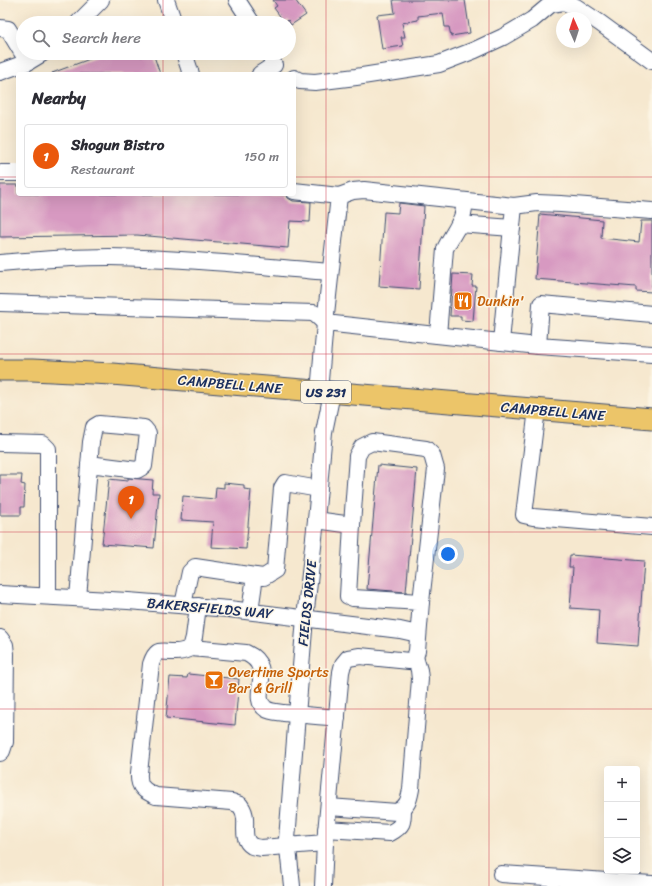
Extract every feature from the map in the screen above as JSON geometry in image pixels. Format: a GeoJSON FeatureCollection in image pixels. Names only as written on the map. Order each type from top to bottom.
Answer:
{"type":"FeatureCollection","features":[{"type":"Feature","properties":{"kind":"main road","name":"CAMPBELL LANE"},"geometry":{"type":"LineString","coordinates":[[0,370],[112,374],[652,419]]}},
{"type":"Feature","properties":{"kind":"street"},"geometry":{"type":"LineString","coordinates":[[85,16],[101,0]]}},
{"type":"Feature","properties":{"kind":"street"},"geometry":{"type":"LineString","coordinates":[[166,0],[172,16]]}},
{"type":"Feature","properties":{"kind":"street"},"geometry":{"type":"LineString","coordinates":[[237,0],[247,16]]}},
{"type":"Feature","properties":{"kind":"street"},"geometry":{"type":"LineString","coordinates":[[296,79],[300,81],[316,82],[439,64],[475,50],[502,37],[532,20],[551,4],[564,2],[576,6],[652,62]]}},
{"type":"Feature","properties":{"kind":"street"},"geometry":{"type":"LineString","coordinates":[[0,28],[8,30],[16,43]]}},
{"type":"Feature","properties":{"kind":"street"},"geometry":{"type":"LineString","coordinates":[[0,72],[31,60]]}},
{"type":"Feature","properties":{"kind":"street"},"geometry":{"type":"LineString","coordinates":[[186,60],[190,72]]}},
{"type":"Feature","properties":{"kind":"street"},"geometry":{"type":"LineString","coordinates":[[263,72],[276,64]]}},
{"type":"Feature","properties":{"kind":"street"},"geometry":{"type":"LineString","coordinates":[[0,173],[16,173]]}},
{"type":"Feature","properties":{"kind":"street"},"geometry":{"type":"LineString","coordinates":[[296,191],[339,196],[353,191],[364,190],[514,206],[537,203],[652,211]]}},
{"type":"Feature","properties":{"kind":"street","name":"FIELDS DRIVE"},"geometry":{"type":"LineString","coordinates":[[292,886],[287,839],[305,618],[324,432],[326,392],[325,323],[339,196]]}},
{"type":"Feature","properties":{"kind":"street"},"geometry":{"type":"LineString","coordinates":[[438,335],[445,249],[459,224],[465,201]]}},
{"type":"Feature","properties":{"kind":"street"},"geometry":{"type":"LineString","coordinates":[[502,342],[514,206]]}},
{"type":"Feature","properties":{"kind":"street"},"geometry":{"type":"LineString","coordinates":[[459,224],[512,228]]}},
{"type":"Feature","properties":{"kind":"street"},"geometry":{"type":"LineString","coordinates":[[0,263],[63,258],[110,257],[207,262],[330,272]]}},
{"type":"Feature","properties":{"kind":"street"},"geometry":{"type":"LineString","coordinates":[[0,303],[314,313],[325,323],[538,346],[652,354]]}},
{"type":"Feature","properties":{"kind":"street"},"geometry":{"type":"LineString","coordinates":[[538,346],[541,304],[652,314]]}},
{"type":"Feature","properties":{"kind":"street"},"geometry":{"type":"LineString","coordinates":[[537,409],[524,515],[652,527]]}},
{"type":"Feature","properties":{"kind":"street"},"geometry":{"type":"LineString","coordinates":[[329,806],[397,812],[403,809],[409,800],[412,781],[420,679],[415,657],[417,651],[436,469],[432,455],[426,449],[372,442],[362,447],[357,456],[348,596],[350,623]]}},
{"type":"Feature","properties":{"kind":"street"},"geometry":{"type":"LineString","coordinates":[[0,443],[43,444],[48,449],[48,596]]}},
{"type":"Feature","properties":{"kind":"street"},"geometry":{"type":"LineString","coordinates":[[78,598],[89,464]]}},
{"type":"Feature","properties":{"kind":"street"},"geometry":{"type":"LineString","coordinates":[[191,648],[194,637],[190,572],[194,567],[264,577],[275,570],[282,488],[285,483],[319,489]]}},
{"type":"Feature","properties":{"kind":"street"},"geometry":{"type":"LineString","coordinates":[[316,520],[352,524]]}},
{"type":"Feature","properties":{"kind":"street"},"geometry":{"type":"LineString","coordinates":[[250,611],[255,576]]}},
{"type":"Feature","properties":{"kind":"street","name":"BAKERSFIELDS WAY"},"geometry":{"type":"LineString","coordinates":[[0,594],[78,598],[250,611],[350,623],[418,634]]}},
{"type":"Feature","properties":{"kind":"street"},"geometry":{"type":"LineString","coordinates":[[348,596],[353,598],[421,602]]}},
{"type":"Feature","properties":{"kind":"street"},"geometry":{"type":"LineString","coordinates":[[0,638],[5,645],[6,654],[4,742],[0,753]]}},
{"type":"Feature","properties":{"kind":"street"},"geometry":{"type":"LineString","coordinates":[[337,718],[271,711],[266,708],[262,705],[259,697],[262,680],[261,670],[258,662],[246,653],[191,648],[183,652],[174,653],[164,651],[157,653],[153,657],[151,664],[138,781],[141,787],[148,793],[156,796],[232,802],[240,805],[244,811],[244,832],[247,841],[252,846],[261,848],[288,846],[326,836],[390,833],[398,829],[403,822],[403,809]]}},
{"type":"Feature","properties":{"kind":"street"},"geometry":{"type":"LineString","coordinates":[[323,886],[326,836],[341,672],[343,664],[348,658],[360,656],[409,661],[415,657]]}},
{"type":"Feature","properties":{"kind":"street"},"geometry":{"type":"LineString","coordinates":[[501,874],[583,883],[652,884]]}},
{"type":"Feature","properties":{"kind":"building"},"geometry":{"type":"Polygon","coordinates":[[[273,0],[295,0],[306,15],[296,22],[296,16],[280,16],[274,8],[277,6],[273,0]]]}},
{"type":"Feature","properties":{"kind":"building"},"geometry":{"type":"Polygon","coordinates":[[[393,0],[465,0],[470,33],[451,36],[449,27],[445,27],[443,13],[418,16],[418,20],[402,23],[405,37],[401,37],[403,46],[382,49],[377,15],[395,13],[393,0]]]}},
{"type":"Feature","properties":{"kind":"building"},"geometry":{"type":"Polygon","coordinates":[[[87,60],[155,60],[159,72],[55,72],[87,60]]]}},
{"type":"Feature","properties":{"kind":"building"},"geometry":{"type":"Polygon","coordinates":[[[0,185],[16,185],[16,196],[287,196],[293,201],[311,202],[310,222],[290,221],[288,248],[137,235],[0,237],[0,185]]]}},
{"type":"Feature","properties":{"kind":"building"},"geometry":{"type":"Polygon","coordinates":[[[399,203],[424,206],[419,289],[379,286],[384,212],[398,213],[399,203]]]}},
{"type":"Feature","properties":{"kind":"building"},"geometry":{"type":"Polygon","coordinates":[[[540,214],[602,220],[601,238],[639,242],[641,221],[652,221],[652,292],[636,291],[636,287],[535,279],[540,214]]]}},
{"type":"Feature","properties":{"kind":"building","name":"Dunkin'"},"geometry":{"type":"Polygon","coordinates":[[[453,274],[473,275],[472,286],[476,286],[473,321],[461,320],[461,316],[450,316],[453,274]]]}},
{"type":"Feature","properties":{"kind":"building"},"geometry":{"type":"Polygon","coordinates":[[[378,465],[417,469],[406,592],[367,589],[378,465]]]}},
{"type":"Feature","properties":{"kind":"building"},"geometry":{"type":"Polygon","coordinates":[[[0,475],[22,475],[21,484],[25,485],[24,507],[21,507],[21,515],[0,515],[0,475]]]}},
{"type":"Feature","properties":{"kind":"building"},"geometry":{"type":"Polygon","coordinates":[[[128,478],[153,480],[152,493],[159,493],[154,548],[102,544],[109,479],[128,481],[128,478]]]}},
{"type":"Feature","properties":{"kind":"building"},"geometry":{"type":"Polygon","coordinates":[[[224,483],[244,485],[244,489],[251,490],[246,549],[211,547],[213,522],[181,520],[183,496],[215,499],[216,487],[224,488],[224,483]]]}},
{"type":"Feature","properties":{"kind":"building"},"geometry":{"type":"Polygon","coordinates":[[[570,555],[644,561],[638,646],[597,643],[599,610],[570,608],[573,567],[569,567],[570,555]]]}},
{"type":"Feature","properties":{"kind":"building"},"geometry":{"type":"Polygon","coordinates":[[[188,674],[239,679],[235,725],[166,718],[170,677],[187,678],[188,674]]]}},
{"type":"Feature","properties":{"kind":"place","name":"Dunkin'"},"geometry":{"type":"Point","coordinates":[463,301]}},
{"type":"Feature","properties":{"kind":"place","name":"Shogun Bistro"},"geometry":{"type":"Point","coordinates":[131,519]}},
{"type":"Feature","properties":{"kind":"place","name":"Overtime Sports Bar & Grill"},"geometry":{"type":"Point","coordinates":[214,680]}}]}
